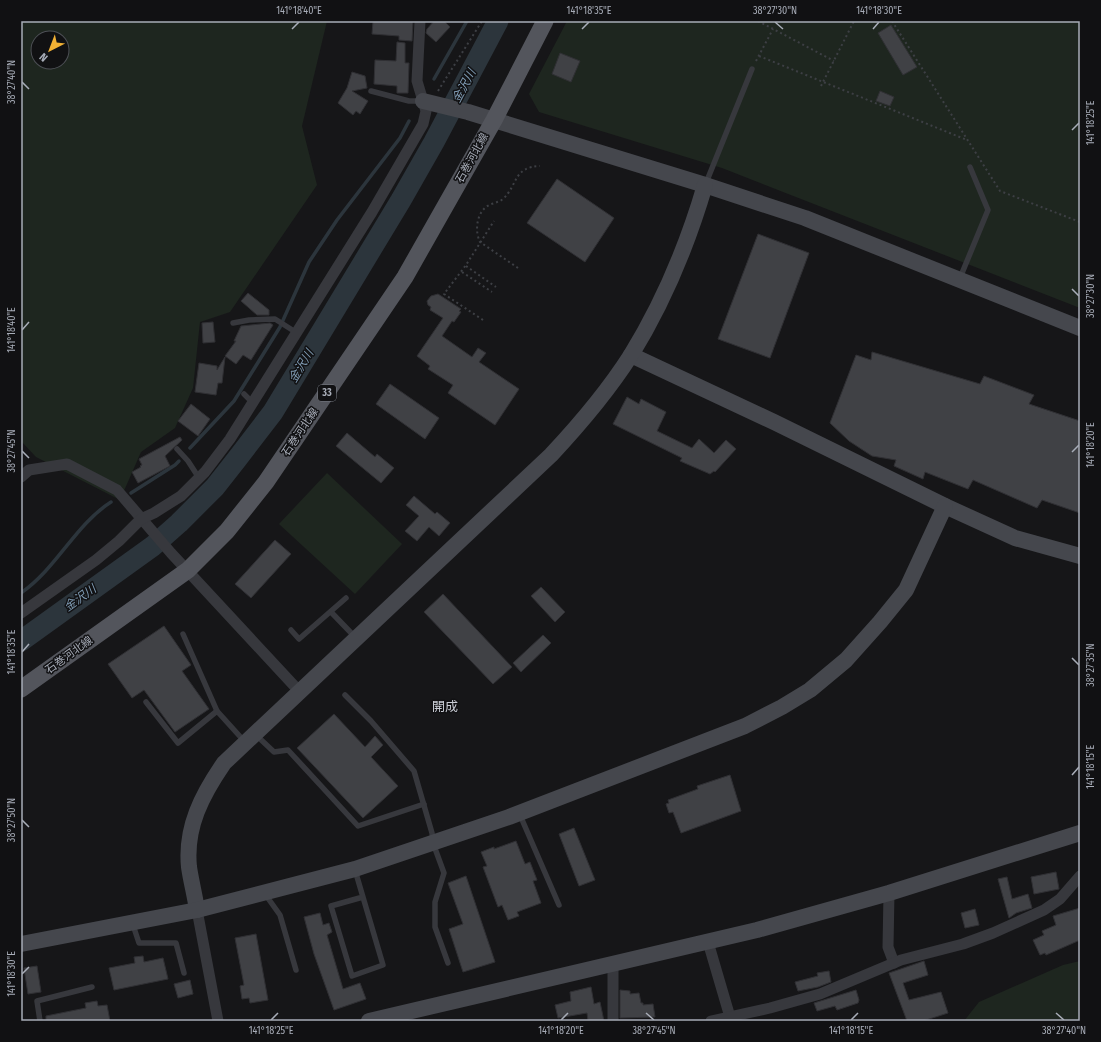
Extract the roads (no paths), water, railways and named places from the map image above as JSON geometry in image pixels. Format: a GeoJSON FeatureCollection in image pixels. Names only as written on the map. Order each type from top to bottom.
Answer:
{"type":"FeatureCollection","features":[{"type":"Feature","properties":{"kind":"main road","name":"石巻河北線"},"geometry":{"type":"LineString","coordinates":[[21,689],[188,570],[227,531],[266,482],[405,277],[494,120],[545,21]]}},
{"type":"Feature","properties":{"kind":"street"},"geometry":{"type":"LineString","coordinates":[[420,21],[417,81],[430,102],[468,112],[705,185],[805,218],[1080,328]]}},
{"type":"Feature","properties":{"kind":"street"},"geometry":{"type":"LineString","coordinates":[[21,613],[96,560],[154,514],[181,496],[199,478],[230,439],[254,404],[293,330],[372,212],[423,124],[430,102]]}},
{"type":"Feature","properties":{"kind":"street"},"geometry":{"type":"LineString","coordinates":[[218,1021],[189,866],[190,845],[198,804],[224,763],[551,455],[597,403],[631,355],[673,272],[696,216],[705,185]]}},
{"type":"Feature","properties":{"kind":"street"},"geometry":{"type":"LineString","coordinates":[[631,355],[774,422],[945,506],[1015,538],[1080,556]]}},
{"type":"Feature","properties":{"kind":"street"},"geometry":{"type":"LineString","coordinates":[[21,477],[29,470],[67,464],[117,490],[171,553],[300,691]]}},
{"type":"Feature","properties":{"kind":"street"},"geometry":{"type":"LineString","coordinates":[[21,944],[197,910],[355,869],[520,813],[745,726],[782,707],[810,690],[846,660],[906,590],[945,506]]}},
{"type":"Feature","properties":{"kind":"street"},"geometry":{"type":"LineString","coordinates":[[369,1021],[708,942],[889,893],[1080,833]]}},
{"type":"Feature","properties":{"kind":"street"},"geometry":{"type":"LineString","coordinates":[[711,1021],[820,994],[918,954],[963,944],[1044,910],[1060,899],[1080,876]]}},
{"type":"Feature","properties":{"kind":"street"},"geometry":{"type":"LineString","coordinates":[[889,893],[888,947],[894,963]]}},
{"type":"Feature","properties":{"kind":"street"},"geometry":{"type":"LineString","coordinates":[[708,942],[730,1017]]}},
{"type":"Feature","properties":{"kind":"street"},"geometry":{"type":"LineString","coordinates":[[612,1021],[613,963]]}},
{"type":"Feature","properties":{"kind":"lane"},"geometry":{"type":"LineString","coordinates":[[705,185],[752,69]]}},
{"type":"Feature","properties":{"kind":"lane"},"geometry":{"type":"LineString","coordinates":[[370,91],[409,101],[430,102]]}},
{"type":"Feature","properties":{"kind":"lane"},"geometry":{"type":"LineString","coordinates":[[960,279],[988,210],[970,167]]}},
{"type":"Feature","properties":{"kind":"lane"},"geometry":{"type":"LineString","coordinates":[[233,323],[249,320],[275,320],[293,330]]}},
{"type":"Feature","properties":{"kind":"lane"},"geometry":{"type":"LineString","coordinates":[[244,394],[254,404]]}},
{"type":"Feature","properties":{"kind":"lane"},"geometry":{"type":"LineString","coordinates":[[177,449],[188,461],[199,478]]}},
{"type":"Feature","properties":{"kind":"lane"},"geometry":{"type":"LineString","coordinates":[[291,630],[299,639],[346,598]]}},
{"type":"Feature","properties":{"kind":"lane"},"geometry":{"type":"LineString","coordinates":[[331,612],[357,638]]}},
{"type":"Feature","properties":{"kind":"lane"},"geometry":{"type":"LineString","coordinates":[[183,634],[217,711],[250,737],[274,752],[288,750],[358,826],[424,804]]}},
{"type":"Feature","properties":{"kind":"lane"},"geometry":{"type":"LineString","coordinates":[[345,695],[372,721],[414,771],[432,833],[433,843],[444,873],[435,902],[435,927],[448,963]]}},
{"type":"Feature","properties":{"kind":"lane"},"geometry":{"type":"LineString","coordinates":[[146,702],[178,743],[217,711]]}},
{"type":"Feature","properties":{"kind":"lane"},"geometry":{"type":"LineString","coordinates":[[520,813],[559,905]]}},
{"type":"Feature","properties":{"kind":"lane"},"geometry":{"type":"LineString","coordinates":[[355,869],[383,966],[352,976],[332,906],[363,897]]}},
{"type":"Feature","properties":{"kind":"lane"},"geometry":{"type":"LineString","coordinates":[[264,892],[280,915],[296,970]]}},
{"type":"Feature","properties":{"kind":"lane"},"geometry":{"type":"LineString","coordinates":[[132,922],[139,943],[176,943],[184,973]]}},
{"type":"Feature","properties":{"kind":"lane"},"geometry":{"type":"LineString","coordinates":[[40,1021],[37,1001],[92,987]]}},
{"type":"Feature","properties":{"kind":"waterway"},"geometry":{"type":"LineString","coordinates":[[434,79],[467,21]]}},
{"type":"Feature","properties":{"kind":"waterway","name":"金沢川"},"geometry":{"type":"LineString","coordinates":[[21,641],[153,546],[179,523],[215,487],[237,459],[273,412],[401,200],[434,142],[498,21]]}},
{"type":"Feature","properties":{"kind":"waterway"},"geometry":{"type":"LineString","coordinates":[[190,448],[234,401],[280,327],[309,262],[337,220],[400,138],[409,121]]}},
{"type":"Feature","properties":{"kind":"waterway"},"geometry":{"type":"LineString","coordinates":[[131,493],[179,461]]}},
{"type":"Feature","properties":{"kind":"waterway"},"geometry":{"type":"LineString","coordinates":[[21,593],[34,583],[87,522],[98,511],[111,502]]}},
{"type":"Feature","properties":{"kind":"district","name":"開成"},"geometry":{"type":"Point","coordinates":[445,706]}}]}
